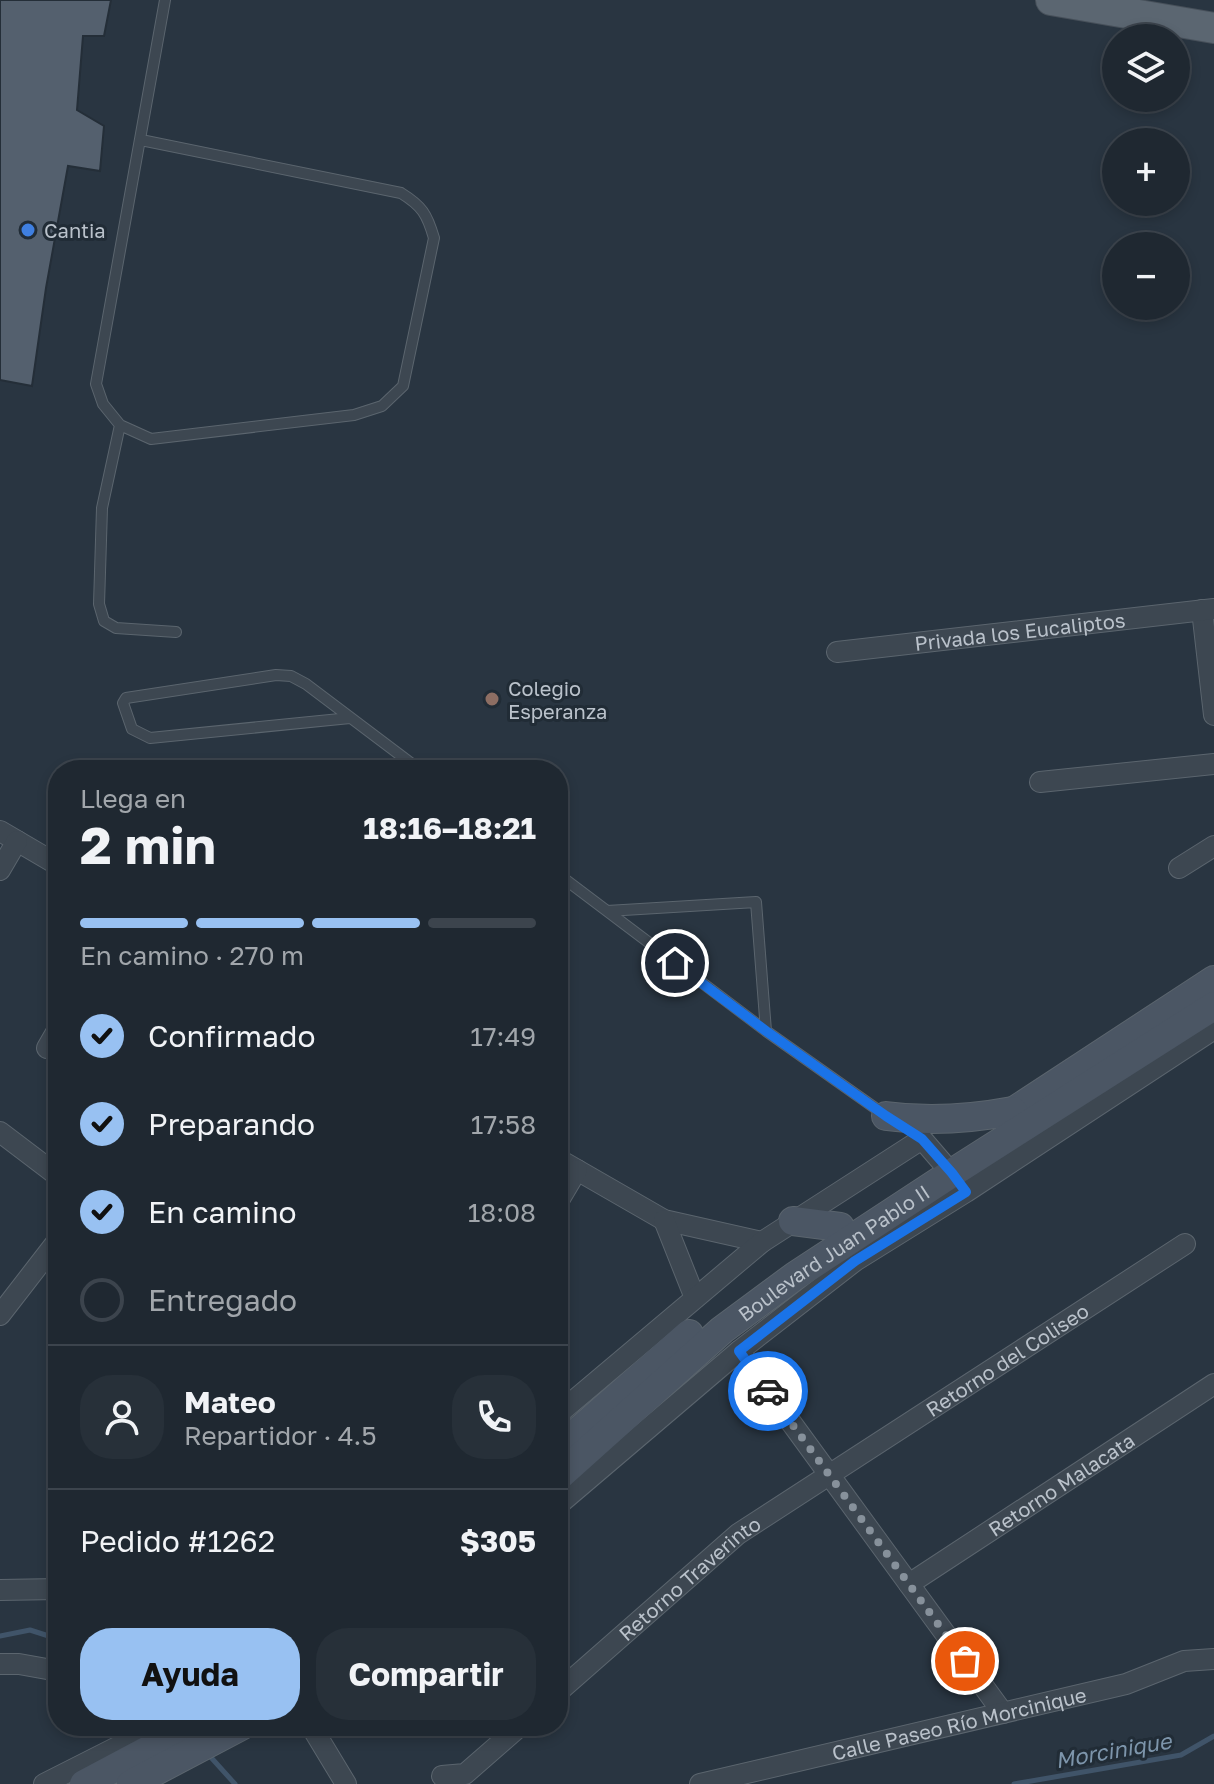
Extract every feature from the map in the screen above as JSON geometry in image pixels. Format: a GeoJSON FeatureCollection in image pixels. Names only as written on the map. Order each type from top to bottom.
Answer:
{"type":"FeatureCollection","features":[{"type":"Feature","properties":{"kind":"main road"},"geometry":{"type":"LineString","coordinates":[[1051,0],[1214,28]]}},
{"type":"Feature","properties":{"kind":"main road","name":"Boulevard Juan Pablo II"},"geometry":{"type":"LineString","coordinates":[[568,1468],[722,1330],[1013,1111],[1214,980]]}},
{"type":"Feature","properties":{"kind":"main road","name":"Boulevard Juan Pablo II"},"geometry":{"type":"LineString","coordinates":[[568,1440],[710,1316],[840,1227],[1214,1006]]}},
{"type":"Feature","properties":{"kind":"main road"},"geometry":{"type":"LineString","coordinates":[[1154,1067],[1171,1034]]}},
{"type":"Feature","properties":{"kind":"main road"},"geometry":{"type":"LineString","coordinates":[[886,1116],[946,1120],[1013,1111]]}},
{"type":"Feature","properties":{"kind":"main road"},"geometry":{"type":"LineString","coordinates":[[793,1221],[840,1227]]}},
{"type":"Feature","properties":{"kind":"main road"},"geometry":{"type":"LineString","coordinates":[[568,1421],[592,1418]]}},
{"type":"Feature","properties":{"kind":"main road"},"geometry":{"type":"LineString","coordinates":[[84,1784],[170,1736]]}},
{"type":"Feature","properties":{"kind":"main road"},"geometry":{"type":"LineString","coordinates":[[151,1744],[196,1736]]}},
{"type":"Feature","properties":{"kind":"main road"},"geometry":{"type":"LineString","coordinates":[[131,1784],[151,1744]]}},
{"type":"Feature","properties":{"kind":"street","name":"Privada los Eucaliptos"},"geometry":{"type":"LineString","coordinates":[[837,652],[1208,610]]}},
{"type":"Feature","properties":{"kind":"street"},"geometry":{"type":"LineString","coordinates":[[1208,610],[1214,715]]}},
{"type":"Feature","properties":{"kind":"street"},"geometry":{"type":"LineString","coordinates":[[1040,782],[1214,764]]}},
{"type":"Feature","properties":{"kind":"street"},"geometry":{"type":"LineString","coordinates":[[0,870],[9,836],[48,859]]}},
{"type":"Feature","properties":{"kind":"street"},"geometry":{"type":"LineString","coordinates":[[1179,868],[1214,846]]}},
{"type":"Feature","properties":{"kind":"street","name":"Boulevard Juan Pablo II"},"geometry":{"type":"LineString","coordinates":[[568,1496],[739,1351],[855,1261],[945,1165],[1154,1067],[1214,1029]]}},
{"type":"Feature","properties":{"kind":"street"},"geometry":{"type":"LineString","coordinates":[[0,1132],[48,1168]]}},
{"type":"Feature","properties":{"kind":"street"},"geometry":{"type":"LineString","coordinates":[[568,1165],[664,1220],[762,1242]]}},
{"type":"Feature","properties":{"kind":"street"},"geometry":{"type":"LineString","coordinates":[[568,1406],[762,1242],[793,1221],[945,1165]]}},
{"type":"Feature","properties":{"kind":"street"},"geometry":{"type":"LineString","coordinates":[[568,1185],[577,1170]]}},
{"type":"Feature","properties":{"kind":"street"},"geometry":{"type":"LineString","coordinates":[[664,1220],[695,1298]]}},
{"type":"Feature","properties":{"kind":"street","name":"Retorno del Coliseo"},"geometry":{"type":"LineString","coordinates":[[829,1475],[1185,1244]]}},
{"type":"Feature","properties":{"kind":"street"},"geometry":{"type":"LineString","coordinates":[[4,1301],[48,1251]]}},
{"type":"Feature","properties":{"kind":"street"},"geometry":{"type":"LineString","coordinates":[[739,1351],[1003,1713]]}},
{"type":"Feature","properties":{"kind":"street","name":"Retorno Malacata"},"geometry":{"type":"LineString","coordinates":[[909,1584],[1214,1384]]}},
{"type":"Feature","properties":{"kind":"street","name":"Retorno Traverinto"},"geometry":{"type":"LineString","coordinates":[[568,1683],[738,1534],[829,1475]]}},
{"type":"Feature","properties":{"kind":"street"},"geometry":{"type":"LineString","coordinates":[[0,1590],[48,1589]]}},
{"type":"Feature","properties":{"kind":"street","name":"Calle Paseo Río Morcinique"},"geometry":{"type":"LineString","coordinates":[[700,1784],[1126,1684],[1184,1661],[1214,1659]]}},
{"type":"Feature","properties":{"kind":"street"},"geometry":{"type":"LineString","coordinates":[[0,1664],[48,1669]]}},
{"type":"Feature","properties":{"kind":"street"},"geometry":{"type":"LineString","coordinates":[[317,1736],[346,1784]]}},
{"type":"Feature","properties":{"kind":"street"},"geometry":{"type":"LineString","coordinates":[[442,1776],[465,1774],[509,1736]]}},
{"type":"Feature","properties":{"kind":"street"},"geometry":{"type":"LineString","coordinates":[[44,1784],[151,1744]]}},
{"type":"Feature","properties":{"kind":"lane"},"geometry":{"type":"LineString","coordinates":[[141,140],[401,193],[418,204],[428,218],[434,238],[403,386],[382,406],[354,415],[151,439],[120,425],[103,404],[96,384],[165,0]]}},
{"type":"Feature","properties":{"kind":"lane"},"geometry":{"type":"LineString","coordinates":[[120,425],[102,508],[99,604],[104,621],[116,628],[176,632]]}},
{"type":"Feature","properties":{"kind":"lane"},"geometry":{"type":"LineString","coordinates":[[350,718],[150,738],[132,729],[123,703],[126,698],[276,675],[291,676],[306,684],[407,760]]}},
{"type":"Feature","properties":{"kind":"lane"},"geometry":{"type":"LineString","coordinates":[[568,882],[766,1031],[886,1116],[945,1165]]}},
{"type":"Feature","properties":{"kind":"lane"},"geometry":{"type":"LineString","coordinates":[[607,911],[756,902],[766,1031]]}},
{"type":"Feature","properties":{"kind":"building","name":"Cantia"},"geometry":{"type":"Polygon","coordinates":[[[0,0],[111,0],[104,36],[83,36],[77,110],[104,126],[100,171],[68,166],[32,386],[0,380],[0,0]]]}},
{"type":"Feature","properties":{"kind":"waterway","name":"Morcinique"},"geometry":{"type":"LineString","coordinates":[[0,1636],[30,1630],[48,1636]]}},
{"type":"Feature","properties":{"kind":"waterway","name":"Morcinique"},"geometry":{"type":"LineString","coordinates":[[1014,1784],[1181,1755],[1214,1736]]}},
{"type":"Feature","properties":{"kind":"waterway","name":"Morcinique"},"geometry":{"type":"LineString","coordinates":[[207,1753],[235,1784]]}},
{"type":"Feature","properties":{"kind":"way so far"},"geometry":{"type":"LineString","coordinates":[[768,1391],[965,1661]]}},
{"type":"Feature","properties":{"kind":"place","name":"Cantia"},"geometry":{"type":"Point","coordinates":[28,230]}},
{"type":"Feature","properties":{"kind":"place","name":"Colegio Esperanza"},"geometry":{"type":"Point","coordinates":[492,699]}},
{"type":"Feature","properties":{"kind":"route"},"geometry":{"type":"LineString","coordinates":[[675,963],[766,1031],[922,1139],[966,1192],[855,1261],[739,1351],[768,1391]]}}]}
